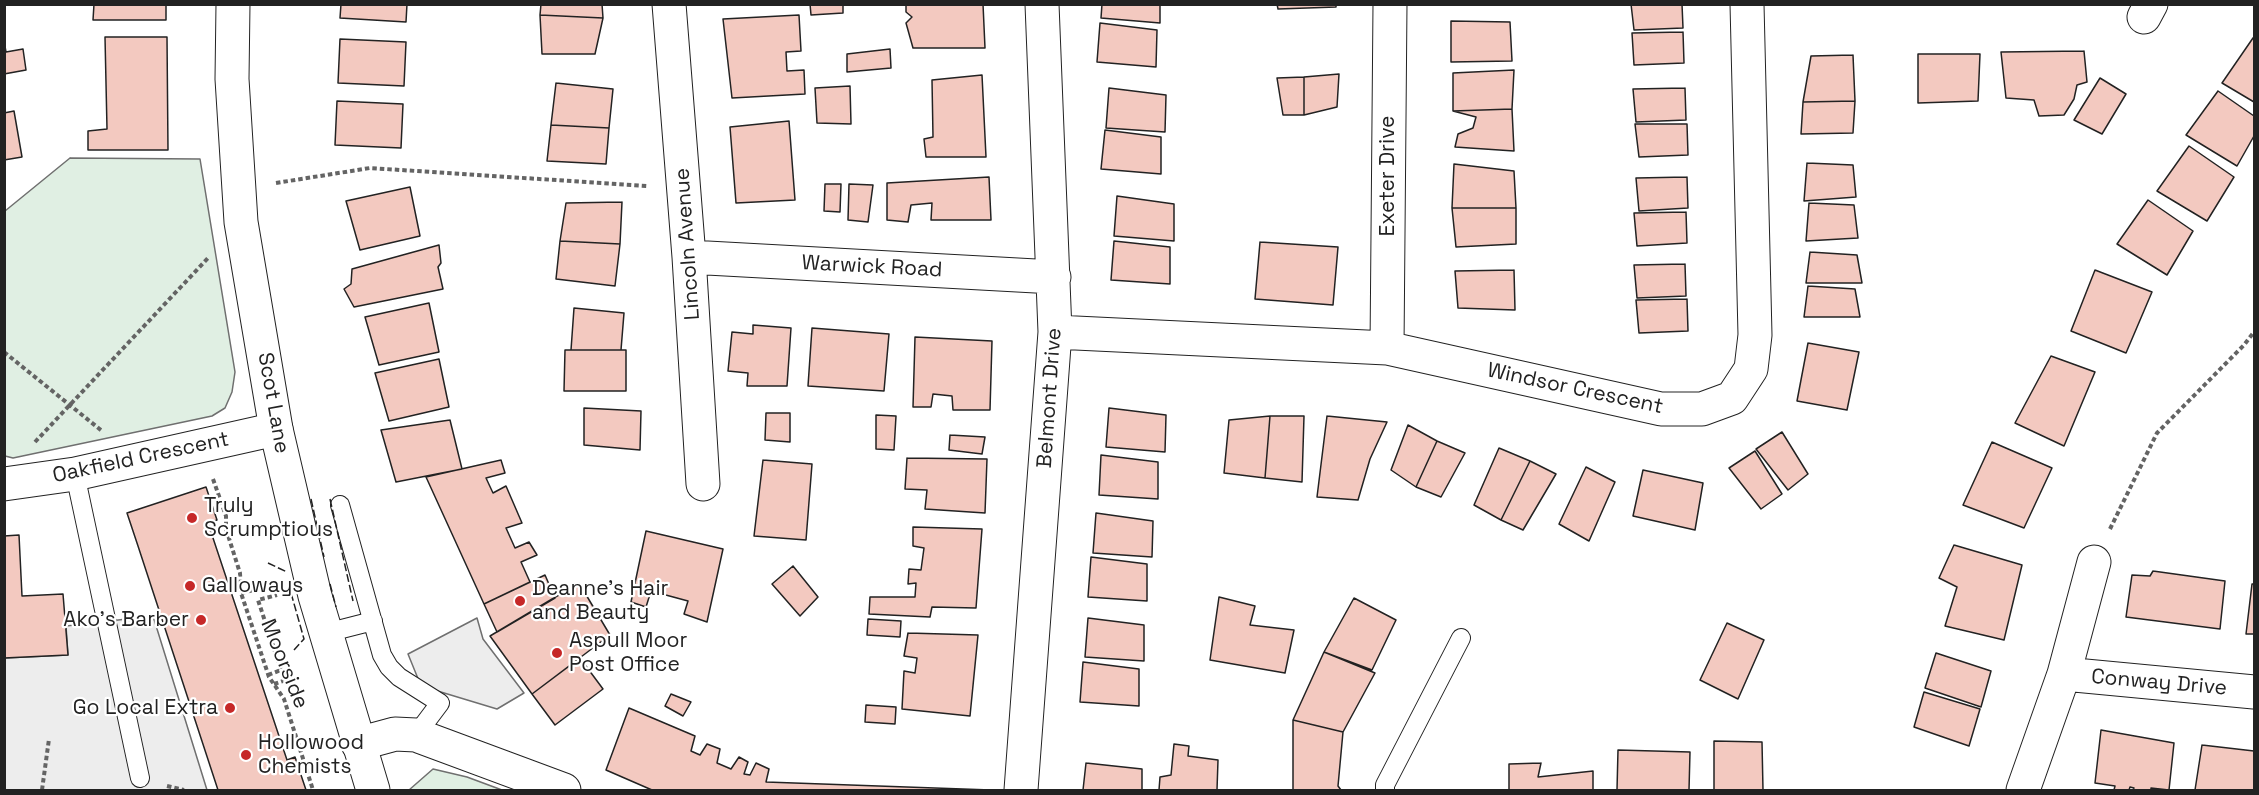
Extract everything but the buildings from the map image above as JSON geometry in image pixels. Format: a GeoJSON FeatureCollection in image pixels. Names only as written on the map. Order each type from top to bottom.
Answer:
{"type":"FeatureCollection","features":[{"type":"Feature","properties":{"kind":"street","name":"Scot Lane"},"geometry":{"type":"LineString","coordinates":[[234,4],[232,79],[242,222],[276,429],[326,633],[373,790]]}},
{"type":"Feature","properties":{"kind":"street","name":"Lincoln Avenue"},"geometry":{"type":"LineString","coordinates":[[669,4],[689,256],[703,484]]}},
{"type":"Feature","properties":{"kind":"street","name":"Belmont Drive"},"geometry":{"type":"LineString","coordinates":[[1021,790],[1055,332],[1042,4]]}},
{"type":"Feature","properties":{"kind":"street","name":"Exeter Drive"},"geometry":{"type":"LineString","coordinates":[[1387,348],[1390,4]]}},
{"type":"Feature","properties":{"kind":"street","name":"Windsor Crescent"},"geometry":{"type":"LineString","coordinates":[[1055,332],[1387,348],[1661,409],[1702,409],[1732,398],[1751,369],[1755,335],[1747,4]]}},
{"type":"Feature","properties":{"kind":"street","name":"Warwick Road"},"geometry":{"type":"LineString","coordinates":[[689,256],[1054,277]]}},
{"type":"Feature","properties":{"kind":"street","name":"Oakfield Crescent"},"geometry":{"type":"LineString","coordinates":[[4,484],[75,474],[276,429]]}},
{"type":"Feature","properties":{"kind":"street"},"geometry":{"type":"LineString","coordinates":[[2023,790],[2064,674],[2094,562]]}},
{"type":"Feature","properties":{"kind":"street","name":"Conway Drive"},"geometry":{"type":"LineString","coordinates":[[2064,674],[2254,692]]}},
{"type":"Feature","properties":{"kind":"street"},"geometry":{"type":"LineString","coordinates":[[358,744],[395,734],[416,735],[551,785]]}},
{"type":"Feature","properties":{"kind":"lane"},"geometry":{"type":"LineString","coordinates":[[75,474],[140,778]]}},
{"type":"Feature","properties":{"kind":"lane"},"geometry":{"type":"LineString","coordinates":[[340,506],[382,655],[399,677],[440,704],[416,735]]}},
{"type":"Feature","properties":{"kind":"lane"},"geometry":{"type":"LineString","coordinates":[[326,633],[373,621]]}},
{"type":"Feature","properties":{"kind":"lane"},"geometry":{"type":"LineString","coordinates":[[1385,790],[1385,785],[1461,638]]}},
{"type":"Feature","properties":{"kind":"path"},"geometry":{"type":"LineString","coordinates":[[240,189],[370,168],[684,189]]}},
{"type":"Feature","properties":{"kind":"path"},"geometry":{"type":"LineString","coordinates":[[34,444],[242,222]]}},
{"type":"Feature","properties":{"kind":"path"},"geometry":{"type":"LineString","coordinates":[[2094,562],[2157,433],[2254,332]]}},
{"type":"Feature","properties":{"kind":"path"},"geometry":{"type":"LineString","coordinates":[[4,352],[138,460]]}},
{"type":"Feature","properties":{"kind":"path","name":"Moorside"},"geometry":{"type":"LineString","coordinates":[[202,445],[226,516],[226,529],[240,573],[241,593],[268,675],[284,699],[313,790]]}},
{"type":"Feature","properties":{"kind":"path"},"geometry":{"type":"LineString","coordinates":[[241,593],[275,585],[278,594],[258,600],[281,670],[268,675]]}},
{"type":"Feature","properties":{"kind":"path"},"geometry":{"type":"LineString","coordinates":[[274,684],[295,677]]}},
{"type":"Feature","properties":{"kind":"path"},"geometry":{"type":"LineString","coordinates":[[42,790],[49,739]]}},
{"type":"Feature","properties":{"kind":"green space"},"geometry":{"type":"Polygon","coordinates":[[[70,158],[200,159],[235,372],[232,392],[225,408],[212,416],[13,458],[5,456],[5,211],[70,158]]]}},
{"type":"Feature","properties":{"kind":"green space"},"geometry":{"type":"Polygon","coordinates":[[[433,769],[467,777],[502,790],[409,790],[433,769]]]}},
{"type":"Feature","properties":{"kind":"shaded area"},"geometry":{"type":"Polygon","coordinates":[[[153,616],[207,790],[5,790],[5,658],[68,655],[66,626],[153,616]]]}},
{"type":"Feature","properties":{"kind":"shaded area"},"geometry":{"type":"Polygon","coordinates":[[[477,618],[483,639],[524,693],[497,709],[421,686],[408,654],[477,618]]]}},
{"type":"Feature","properties":{"kind":"fence"},"geometry":{"type":"LineString","coordinates":[[311,499],[324,557]]}},
{"type":"Feature","properties":{"kind":"fence"},"geometry":{"type":"LineString","coordinates":[[330,499],[353,601]]}},
{"type":"Feature","properties":{"kind":"fence"},"geometry":{"type":"LineString","coordinates":[[268,563],[287,572]]}},
{"type":"Feature","properties":{"kind":"fence"},"geometry":{"type":"LineString","coordinates":[[330,584],[336,607]]}},
{"type":"Feature","properties":{"kind":"fence"},"geometry":{"type":"LineString","coordinates":[[291,593],[304,639],[294,650]]}},
{"type":"Feature","properties":{"kind":"place","name":"Truly Scrumptious"},"geometry":{"type":"Point","coordinates":[192,518]}},
{"type":"Feature","properties":{"kind":"place","name":"Galloways"},"geometry":{"type":"Point","coordinates":[190,586]}},
{"type":"Feature","properties":{"kind":"place","name":"Deanne's Hair and Beauty"},"geometry":{"type":"Point","coordinates":[520,601]}},
{"type":"Feature","properties":{"kind":"place","name":"Ako's Barber"},"geometry":{"type":"Point","coordinates":[201,620]}},
{"type":"Feature","properties":{"kind":"place","name":"Aspull Moor Post Office"},"geometry":{"type":"Point","coordinates":[557,653]}},
{"type":"Feature","properties":{"kind":"place","name":"Go Local Extra"},"geometry":{"type":"Point","coordinates":[230,708]}},
{"type":"Feature","properties":{"kind":"place","name":"Hollowood Chemists"},"geometry":{"type":"Point","coordinates":[246,755]}}]}
